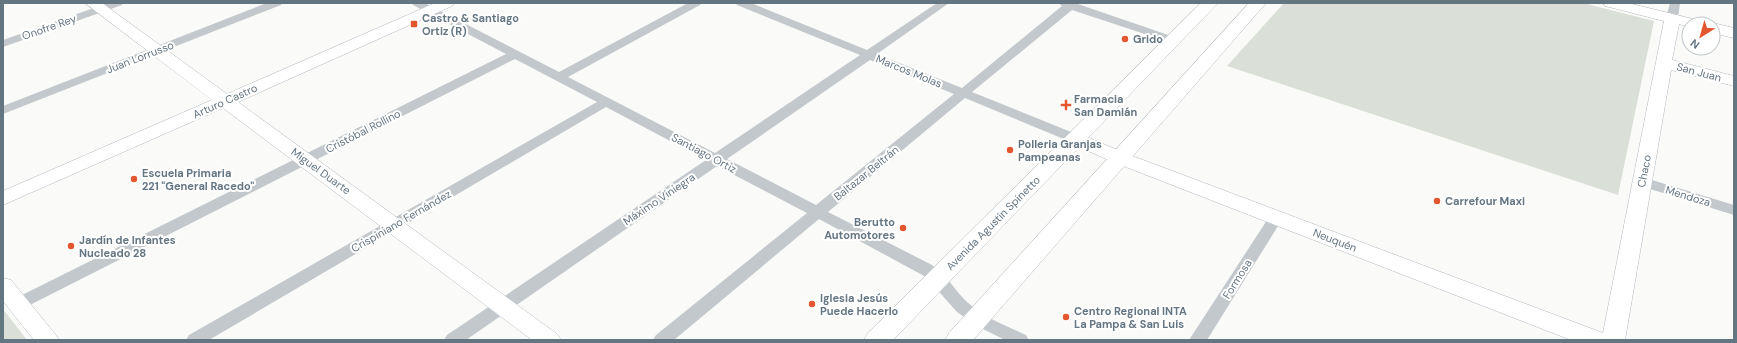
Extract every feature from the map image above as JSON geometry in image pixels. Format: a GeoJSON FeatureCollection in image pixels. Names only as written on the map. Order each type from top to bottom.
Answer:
{"type":"FeatureCollection","features":[{"type":"Feature","properties":{"kind":"main road","name":"Avenida Agustín Spinetto"},"geometry":{"type":"LineString","coordinates":[[877,340],[1210,3]]}},
{"type":"Feature","properties":{"kind":"main road"},"geometry":{"type":"LineString","coordinates":[[958,340],[1258,3]]}},
{"type":"Feature","properties":{"kind":"street","name":"Onofre Rey"},"geometry":{"type":"LineString","coordinates":[[3,44],[96,6],[118,3]]}},
{"type":"Feature","properties":{"kind":"street","name":"Juan Lorrusso"},"geometry":{"type":"LineString","coordinates":[[3,110],[277,3]]}},
{"type":"Feature","properties":{"kind":"street","name":"Arturo Castro"},"geometry":{"type":"LineString","coordinates":[[3,199],[225,101],[424,7],[447,3]]}},
{"type":"Feature","properties":{"kind":"street"},"geometry":{"type":"LineString","coordinates":[[559,77],[696,3]]}},
{"type":"Feature","properties":{"kind":"street","name":"Marcos Molas"},"geometry":{"type":"LineString","coordinates":[[741,3],[1076,139]]}},
{"type":"Feature","properties":{"kind":"street","name":"Máximo Viniegra"},"geometry":{"type":"LineString","coordinates":[[452,340],[944,3]]}},
{"type":"Feature","properties":{"kind":"street"},"geometry":{"type":"LineString","coordinates":[[1610,3],[1674,11]]}},
{"type":"Feature","properties":{"kind":"street"},"geometry":{"type":"LineString","coordinates":[[1067,4],[1173,40]]}},
{"type":"Feature","properties":{"kind":"street","name":"Baltazar Beltrán"},"geometry":{"type":"LineString","coordinates":[[662,340],[964,93],[1067,4]]}},
{"type":"Feature","properties":{"kind":"street","name":"Miguel Duarte"},"geometry":{"type":"LineString","coordinates":[[96,6],[549,340]]}},
{"type":"Feature","properties":{"kind":"street","name":"Santiago Ortiz"},"geometry":{"type":"LineString","coordinates":[[424,7],[926,269],[938,278],[957,302],[977,318],[1020,340]]}},
{"type":"Feature","properties":{"kind":"street","name":"Chaco"},"geometry":{"type":"LineString","coordinates":[[1613,340],[1674,11]]}},
{"type":"Feature","properties":{"kind":"street"},"geometry":{"type":"LineString","coordinates":[[1721,30],[1734,33]]}},
{"type":"Feature","properties":{"kind":"street","name":"Cristóbal Rollino"},"geometry":{"type":"LineString","coordinates":[[18,304],[516,54]]}},
{"type":"Feature","properties":{"kind":"street","name":"San Juan"},"geometry":{"type":"LineString","coordinates":[[1664,63],[1734,81]]}},
{"type":"Feature","properties":{"kind":"street","name":"Crispiniano Fernández"},"geometry":{"type":"LineString","coordinates":[[195,340],[606,102]]}},
{"type":"Feature","properties":{"kind":"street","name":"Neuquén"},"geometry":{"type":"LineString","coordinates":[[1076,139],[1120,158],[1595,340]]}},
{"type":"Feature","properties":{"kind":"street","name":"Mendoza"},"geometry":{"type":"LineString","coordinates":[[1642,182],[1734,210]]}},
{"type":"Feature","properties":{"kind":"street","name":"Formosa"},"geometry":{"type":"LineString","coordinates":[[1198,340],[1276,218]]}},
{"type":"Feature","properties":{"kind":"street"},"geometry":{"type":"LineString","coordinates":[[3,286],[47,340]]}},
{"type":"Feature","properties":{"kind":"shaded area"},"geometry":{"type":"Polygon","coordinates":[[[1284,3],[1583,3],[1654,21],[1618,195],[1227,66],[1284,3]]]}},
{"type":"Feature","properties":{"kind":"shaded area"},"geometry":{"type":"Polygon","coordinates":[[[3,309],[27,340],[3,340],[3,309]]]}},
{"type":"Feature","properties":{"kind":"place","name":"Castro & Santiago Ortiz (R)"},"geometry":{"type":"Point","coordinates":[414,24]}},
{"type":"Feature","properties":{"kind":"place","name":"Grido"},"geometry":{"type":"Point","coordinates":[1125,39]}},
{"type":"Feature","properties":{"kind":"place","name":"Farmacia San Damián"},"geometry":{"type":"Point","coordinates":[1066,105]}},
{"type":"Feature","properties":{"kind":"place","name":"Polleria Granjas Pampeanas"},"geometry":{"type":"Point","coordinates":[1010,150]}},
{"type":"Feature","properties":{"kind":"place","name":"Escuela Primaria 221 \"General Racedo\""},"geometry":{"type":"Point","coordinates":[134,179]}},
{"type":"Feature","properties":{"kind":"place","name":"Carrefour Maxi"},"geometry":{"type":"Point","coordinates":[1437,201]}},
{"type":"Feature","properties":{"kind":"place","name":"Berutto Automotores"},"geometry":{"type":"Point","coordinates":[903,228]}},
{"type":"Feature","properties":{"kind":"place","name":"Jardín de Infantes Nucleado 28"},"geometry":{"type":"Point","coordinates":[71,246]}},
{"type":"Feature","properties":{"kind":"place","name":"Iglesia Jesús Puede Hacerlo"},"geometry":{"type":"Point","coordinates":[812,304]}},
{"type":"Feature","properties":{"kind":"place","name":"Centro Regional INTA La Pampa & San Luis"},"geometry":{"type":"Point","coordinates":[1066,317]}}]}
